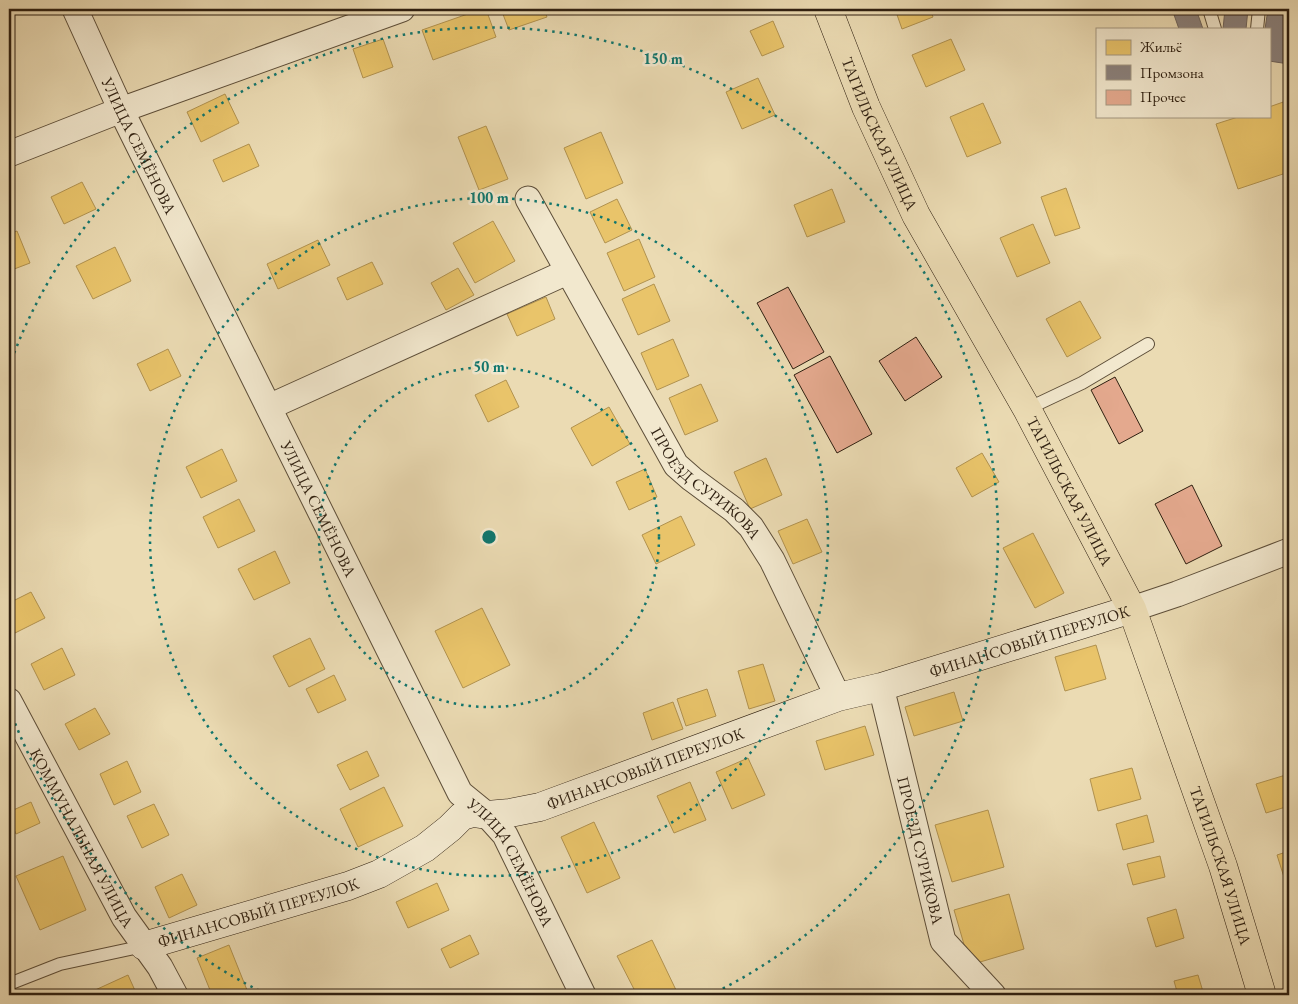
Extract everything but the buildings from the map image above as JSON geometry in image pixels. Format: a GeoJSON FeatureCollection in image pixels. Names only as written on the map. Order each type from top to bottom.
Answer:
{"type":"FeatureCollection","features":[{"type":"Feature","properties":{"kind":"main road","name":"ТАГИЛЬСКАЯ УЛИЦА"},"geometry":{"type":"LineString","coordinates":[[828,9],[866,107],[916,215],[1027,409],[1132,609],[1223,866],[1262,995]]}},
{"type":"Feature","properties":{"kind":"street","name":"УЛИЦА СЕМЁНОВА"},"geometry":{"type":"LineString","coordinates":[[74,9],[121,110],[460,793],[487,815],[505,835],[583,995]]}},
{"type":"Feature","properties":{"kind":"street"},"geometry":{"type":"LineString","coordinates":[[9,154],[121,110],[402,9]]}},
{"type":"Feature","properties":{"kind":"street","name":"ПРОЕЗД СУРИКОВА"},"geometry":{"type":"LineString","coordinates":[[528,199],[676,465],[692,480],[734,510],[751,527],[772,560],[838,697]]}},
{"type":"Feature","properties":{"kind":"street"},"geometry":{"type":"LineString","coordinates":[[269,407],[567,272]]}},
{"type":"Feature","properties":{"kind":"street","name":"ФИНАНСОВЫЙ ПЕРЕУЛОК"},"geometry":{"type":"LineString","coordinates":[[144,946],[348,886],[378,874],[425,848],[462,816],[472,813],[487,815],[510,814],[540,807],[838,697],[881,687],[1132,609],[1177,594],[1289,551]]}},
{"type":"Feature","properties":{"kind":"street","name":"ПРОЕЗД СУРИКОВА"},"geometry":{"type":"LineString","coordinates":[[881,687],[943,941],[993,995]]}},
{"type":"Feature","properties":{"kind":"street","name":"КОММУНАЛЬНАЯ УЛИЦА"},"geometry":{"type":"LineString","coordinates":[[9,701],[124,917],[160,967],[175,995]]}},
{"type":"Feature","properties":{"kind":"lane"},"geometry":{"type":"LineString","coordinates":[[1209,9],[1215,28]]}},
{"type":"Feature","properties":{"kind":"lane"},"geometry":{"type":"LineString","coordinates":[[1257,28],[1259,9]]}},
{"type":"Feature","properties":{"kind":"lane"},"geometry":{"type":"LineString","coordinates":[[1027,409],[1082,383],[1148,344]]}},
{"type":"Feature","properties":{"kind":"lane","name":"ФИНАНСОВЫЙ ПЕРЕУЛОК"},"geometry":{"type":"LineString","coordinates":[[9,984],[60,964],[144,946]]}}]}
